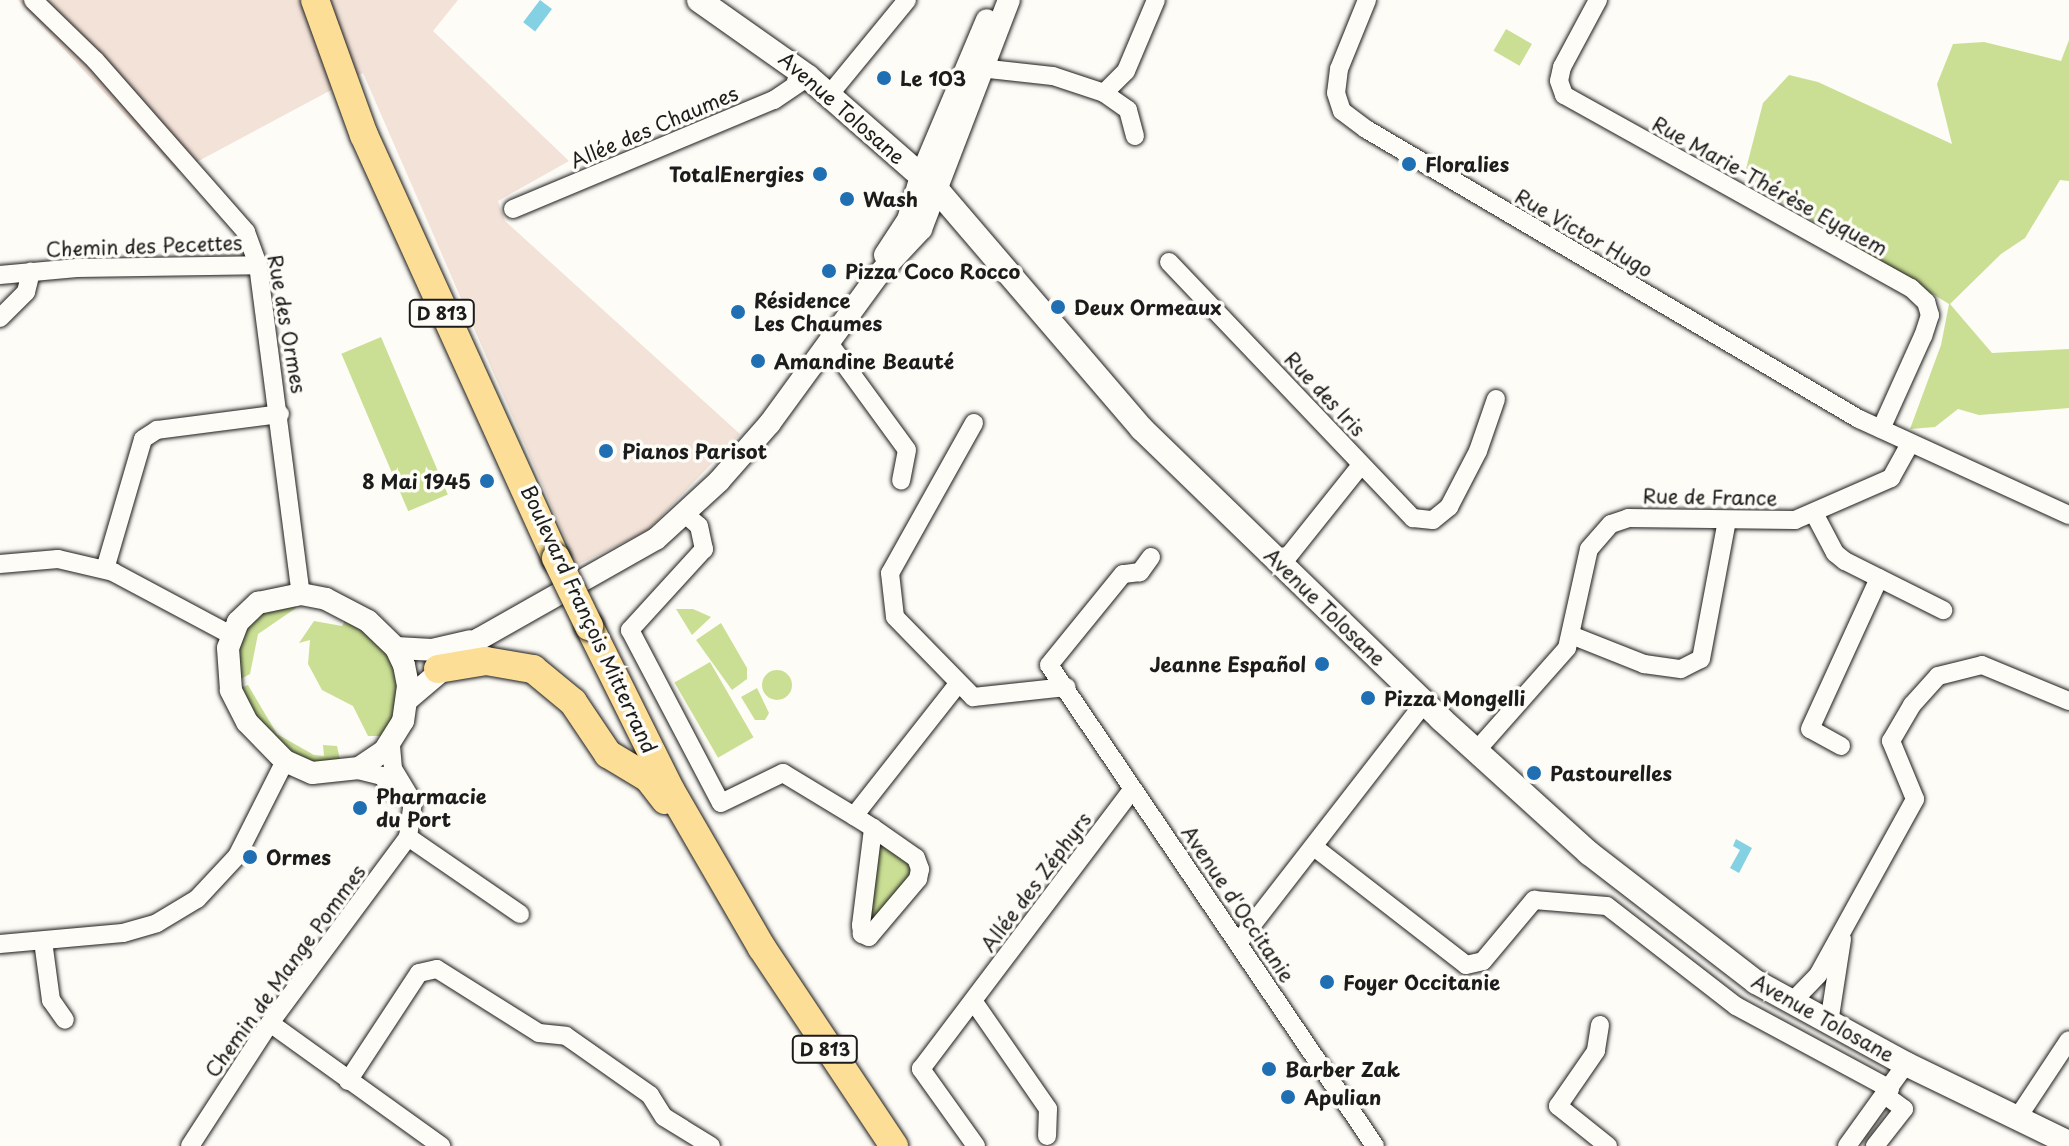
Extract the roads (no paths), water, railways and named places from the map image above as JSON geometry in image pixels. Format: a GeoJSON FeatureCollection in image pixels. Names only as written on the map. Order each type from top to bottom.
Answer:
{"type":"FeatureCollection","features":[{"type":"Feature","properties":{"kind":"main road","name":"Boulevard François Mitterrand"},"geometry":{"type":"LineString","coordinates":[[315,0],[337,63],[434,295],[556,558],[671,791],[762,948],[894,1146]]}},
{"type":"Feature","properties":{"kind":"main road","name":"Boulevard François Mitterrand"},"geometry":{"type":"LineString","coordinates":[[322,0],[337,63]]}},
{"type":"Feature","properties":{"kind":"main road","name":"Avenue Tolosane"},"geometry":{"type":"LineString","coordinates":[[699,0],[808,77],[929,184],[1142,429],[1424,703],[1647,900],[1791,1003],[1906,1064],[2069,1143]]}},
{"type":"Feature","properties":{"kind":"main road"},"geometry":{"type":"LineString","coordinates":[[438,669],[486,661],[533,669],[554,683],[608,754],[658,789],[762,948]]}},
{"type":"Feature","properties":{"kind":"street","name":"Rue des Ormes"},"geometry":{"type":"LineString","coordinates":[[33,0],[95,60],[246,232],[258,265],[280,414],[301,594]]}},
{"type":"Feature","properties":{"kind":"street"},"geometry":{"type":"LineString","coordinates":[[829,95],[907,0]]}},
{"type":"Feature","properties":{"kind":"street"},"geometry":{"type":"LineString","coordinates":[[976,69],[995,0]]}},
{"type":"Feature","properties":{"kind":"street"},"geometry":{"type":"LineString","coordinates":[[408,699],[438,669],[479,639],[636,552],[685,514],[770,423],[878,275],[888,247],[929,184],[976,69],[1009,0]]}},
{"type":"Feature","properties":{"kind":"street"},"geometry":{"type":"LineString","coordinates":[[1104,93],[1126,71],[1156,0]]}},
{"type":"Feature","properties":{"kind":"street","name":"Rue Victor Hugo"},"geometry":{"type":"LineString","coordinates":[[1367,0],[1339,69],[1336,93],[1342,111],[1524,224],[1909,446],[2069,515]]}},
{"type":"Feature","properties":{"kind":"street","name":"Rue Marie-Thérèse Eyquem"},"geometry":{"type":"LineString","coordinates":[[1598,0],[1562,67],[1559,81],[1564,95],[1911,288],[1926,302],[1930,315],[1923,336],[1881,429]]}},
{"type":"Feature","properties":{"kind":"street"},"geometry":{"type":"LineString","coordinates":[[976,69],[1053,76],[1104,93],[1128,110],[1135,136]]}},
{"type":"Feature","properties":{"kind":"street","name":"Allée des Chaumes"},"geometry":{"type":"LineString","coordinates":[[513,209],[774,100],[808,77]]}},
{"type":"Feature","properties":{"kind":"street","name":"Rue des Iris"},"geometry":{"type":"LineString","coordinates":[[1169,262],[1361,465],[1282,564]]}},
{"type":"Feature","properties":{"kind":"street","name":"Chemin des Pecettes"},"geometry":{"type":"LineString","coordinates":[[0,275],[258,265]]}},
{"type":"Feature","properties":{"kind":"street","name":"Chemin des Pecettes"},"geometry":{"type":"LineString","coordinates":[[0,318],[26,292],[31,272]]}},
{"type":"Feature","properties":{"kind":"street"},"geometry":{"type":"LineString","coordinates":[[829,343],[907,450],[901,480]]}},
{"type":"Feature","properties":{"kind":"street"},"geometry":{"type":"LineString","coordinates":[[1361,465],[1413,518],[1433,520],[1449,507],[1478,451],[1496,399]]}},
{"type":"Feature","properties":{"kind":"street"},"geometry":{"type":"LineString","coordinates":[[105,569],[143,439],[157,430],[280,414]]}},
{"type":"Feature","properties":{"kind":"street"},"geometry":{"type":"LineString","coordinates":[[974,423],[890,573],[895,617],[952,671],[957,685],[973,697],[1066,687]]}},
{"type":"Feature","properties":{"kind":"street","name":"Rue de France"},"geometry":{"type":"LineString","coordinates":[[1476,751],[1558,662],[1571,635],[1589,549],[1611,524],[1628,518],[1795,520],[1815,515],[1891,478],[1909,446]]}},
{"type":"Feature","properties":{"kind":"street"},"geometry":{"type":"LineString","coordinates":[[685,514],[699,526],[704,549],[630,630],[715,795],[721,803],[733,801],[783,773],[873,828],[916,858],[920,869],[918,879],[869,937],[862,934],[861,925],[873,828]]}},
{"type":"Feature","properties":{"kind":"street"},"geometry":{"type":"LineString","coordinates":[[1815,515],[1835,553],[1943,610]]}},
{"type":"Feature","properties":{"kind":"street"},"geometry":{"type":"LineString","coordinates":[[1571,635],[1644,664],[1681,669],[1701,659],[1727,520]]}},
{"type":"Feature","properties":{"kind":"street","name":"Avenue d'Occitanie"},"geometry":{"type":"LineString","coordinates":[[1151,557],[1140,572],[1123,574],[1049,665],[1375,1146]]}},
{"type":"Feature","properties":{"kind":"street"},"geometry":{"type":"LineString","coordinates":[[0,564],[58,559],[105,569],[231,635]]}},
{"type":"Feature","properties":{"kind":"street"},"geometry":{"type":"LineString","coordinates":[[1841,746],[1810,729],[1879,578]]}},
{"type":"Feature","properties":{"kind":"street"},"geometry":{"type":"LineString","coordinates":[[410,829],[413,802],[393,769],[391,744],[408,699],[407,677],[396,648],[345,607],[301,594],[258,603],[231,635],[231,690],[252,728],[285,761],[312,773],[354,769],[382,776],[410,829],[520,914]]}},
{"type":"Feature","properties":{"kind":"street"},"geometry":{"type":"LineString","coordinates":[[396,648],[432,650],[479,639]]}},
{"type":"Feature","properties":{"kind":"street"},"geometry":{"type":"LineString","coordinates":[[1791,1003],[1818,975],[1845,922],[1881,867],[1915,799],[1891,741],[1912,705],[1938,676],[1982,665],[2069,701]]}},
{"type":"Feature","properties":{"kind":"street"},"geometry":{"type":"LineString","coordinates":[[854,816],[957,685]]}},
{"type":"Feature","properties":{"kind":"street"},"geometry":{"type":"LineString","coordinates":[[1238,943],[1424,703]]}},
{"type":"Feature","properties":{"kind":"street"},"geometry":{"type":"LineString","coordinates":[[354,769],[391,744]]}},
{"type":"Feature","properties":{"kind":"street"},"geometry":{"type":"LineString","coordinates":[[0,944],[123,933],[157,923],[197,899],[237,856],[285,761]]}},
{"type":"Feature","properties":{"kind":"street","name":"Allée des Zéphyrs"},"geometry":{"type":"LineString","coordinates":[[976,1146],[921,1069],[1133,789]]}},
{"type":"Feature","properties":{"kind":"street","name":"Chemin de Mange Pommes"},"geometry":{"type":"LineString","coordinates":[[190,1146],[270,1023],[410,829]]}},
{"type":"Feature","properties":{"kind":"street"},"geometry":{"type":"LineString","coordinates":[[1314,847],[1466,965],[1483,961],[1534,900],[1607,906],[1736,1006],[1888,1092],[1904,1109],[1875,1146]]}},
{"type":"Feature","properties":{"kind":"street"},"geometry":{"type":"LineString","coordinates":[[1829,1023],[1845,922]]}},
{"type":"Feature","properties":{"kind":"street"},"geometry":{"type":"LineString","coordinates":[[43,941],[51,1000],[65,1020]]}},
{"type":"Feature","properties":{"kind":"street"},"geometry":{"type":"LineString","coordinates":[[348,1081],[419,973],[437,969],[539,1033],[566,1036],[650,1095],[664,1117],[711,1146]]}},
{"type":"Feature","properties":{"kind":"street"},"geometry":{"type":"LineString","coordinates":[[974,1002],[1048,1109],[1047,1136]]}},
{"type":"Feature","properties":{"kind":"street"},"geometry":{"type":"LineString","coordinates":[[270,1023],[441,1146]]}},
{"type":"Feature","properties":{"kind":"street"},"geometry":{"type":"LineString","coordinates":[[1600,1025],[1596,1051],[1558,1106],[1608,1146]]}},
{"type":"Feature","properties":{"kind":"street"},"geometry":{"type":"LineString","coordinates":[[2018,1117],[2069,1040]]}},
{"type":"Feature","properties":{"kind":"street"},"geometry":{"type":"LineString","coordinates":[[1847,1146],[1906,1064]]}},
{"type":"Feature","properties":{"kind":"water"},"geometry":{"type":"Polygon","coordinates":[[[540,0],[552,9],[535,31],[523,22],[540,0]]]}},
{"type":"Feature","properties":{"kind":"water"},"geometry":{"type":"Polygon","coordinates":[[[1736,839],[1752,848],[1739,873],[1730,868],[1740,850],[1733,846],[1736,839]]]}},
{"type":"Feature","properties":{"kind":"place","name":"Le 103"},"geometry":{"type":"Point","coordinates":[884,78]}},
{"type":"Feature","properties":{"kind":"place","name":"Floralies"},"geometry":{"type":"Point","coordinates":[1409,164]}},
{"type":"Feature","properties":{"kind":"place","name":"TotalEnergies"},"geometry":{"type":"Point","coordinates":[820,174]}},
{"type":"Feature","properties":{"kind":"place","name":"Wash"},"geometry":{"type":"Point","coordinates":[847,199]}},
{"type":"Feature","properties":{"kind":"place","name":"Pizza Coco Rocco"},"geometry":{"type":"Point","coordinates":[829,271]}},
{"type":"Feature","properties":{"kind":"place","name":"Deux Ormeaux"},"geometry":{"type":"Point","coordinates":[1058,307]}},
{"type":"Feature","properties":{"kind":"place","name":"Résidence Les Chaumes"},"geometry":{"type":"Point","coordinates":[738,312]}},
{"type":"Feature","properties":{"kind":"place","name":"Amandine Beauté"},"geometry":{"type":"Point","coordinates":[758,361]}},
{"type":"Feature","properties":{"kind":"place","name":"Pianos Parisot"},"geometry":{"type":"Point","coordinates":[606,451]}},
{"type":"Feature","properties":{"kind":"place","name":"8 Mai 1945"},"geometry":{"type":"Point","coordinates":[487,481]}},
{"type":"Feature","properties":{"kind":"place","name":"Jeanne Español"},"geometry":{"type":"Point","coordinates":[1322,664]}},
{"type":"Feature","properties":{"kind":"place","name":"Pizza Mongelli"},"geometry":{"type":"Point","coordinates":[1368,698]}},
{"type":"Feature","properties":{"kind":"place","name":"Pastourelles"},"geometry":{"type":"Point","coordinates":[1534,773]}},
{"type":"Feature","properties":{"kind":"place","name":"Pharmacie du Port"},"geometry":{"type":"Point","coordinates":[360,808]}},
{"type":"Feature","properties":{"kind":"place","name":"Ormes"},"geometry":{"type":"Point","coordinates":[250,857]}},
{"type":"Feature","properties":{"kind":"place","name":"Foyer Occitanie"},"geometry":{"type":"Point","coordinates":[1327,982]}},
{"type":"Feature","properties":{"kind":"place","name":"Barber Zak"},"geometry":{"type":"Point","coordinates":[1269,1069]}},
{"type":"Feature","properties":{"kind":"place","name":"Apulian"},"geometry":{"type":"Point","coordinates":[1288,1097]}}]}
